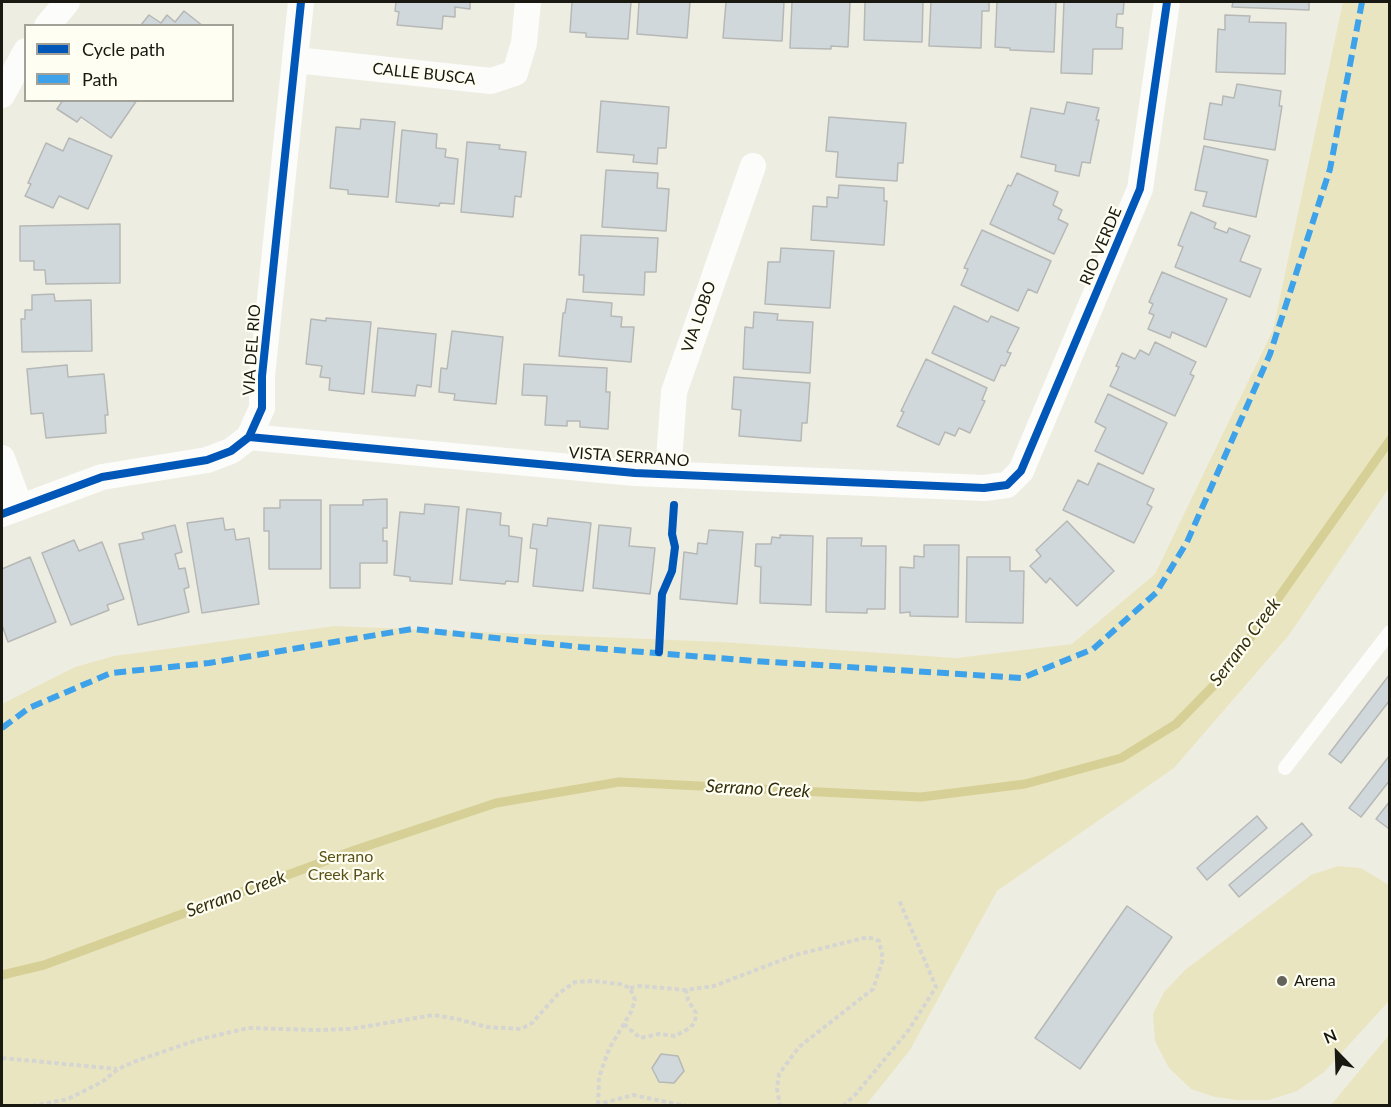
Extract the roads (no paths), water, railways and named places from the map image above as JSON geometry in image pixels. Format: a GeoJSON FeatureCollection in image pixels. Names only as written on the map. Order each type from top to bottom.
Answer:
{"type":"FeatureCollection","features":[{"type":"Feature","properties":{"kind":"street"},"geometry":{"type":"LineString","coordinates":[[49,24],[67,2]]}},
{"type":"Feature","properties":{"kind":"street","name":"VIA DEL RIO"},"geometry":{"type":"LineString","coordinates":[[249,437],[262,408],[262,376],[301,2]]}},
{"type":"Feature","properties":{"kind":"street","name":"CALLE BUSCA"},"geometry":{"type":"LineString","coordinates":[[296,60],[492,81],[514,73],[524,43],[528,2]]}},
{"type":"Feature","properties":{"kind":"street","name":"RIO VERDE"},"geometry":{"type":"LineString","coordinates":[[1007,485],[1021,471],[1140,189],[1167,2]]}},
{"type":"Feature","properties":{"kind":"street"},"geometry":{"type":"LineString","coordinates":[[2,95],[24,55]]}},
{"type":"Feature","properties":{"kind":"street","name":"VIA LOBO"},"geometry":{"type":"LineString","coordinates":[[668,474],[674,392],[753,166]]}},
{"type":"Feature","properties":{"kind":"street"},"geometry":{"type":"LineString","coordinates":[[2,458],[11,510],[102,477],[207,460],[231,451],[249,437]]}},
{"type":"Feature","properties":{"kind":"street","name":"VISTA SERRANO"},"geometry":{"type":"LineString","coordinates":[[249,437],[634,473],[984,488],[1007,485]]}},
{"type":"Feature","properties":{"kind":"lane"},"geometry":{"type":"LineString","coordinates":[[1285,768],[1389,632]]}},
{"type":"Feature","properties":{"kind":"waterway","name":"Serrano Creek"},"geometry":{"type":"LineString","coordinates":[[2,975],[44,965],[355,850],[496,803],[619,782],[921,797],[1025,784],[1121,758],[1176,724],[1224,675],[1390,440]]}},
{"type":"Feature","properties":{"kind":"place","name":"Arena"},"geometry":{"type":"Point","coordinates":[1282,981]}},
{"type":"Feature","properties":{"kind":"park label","name":"Serrano Creek Park"},"geometry":{"type":"Point","coordinates":[346,866]}}]}
